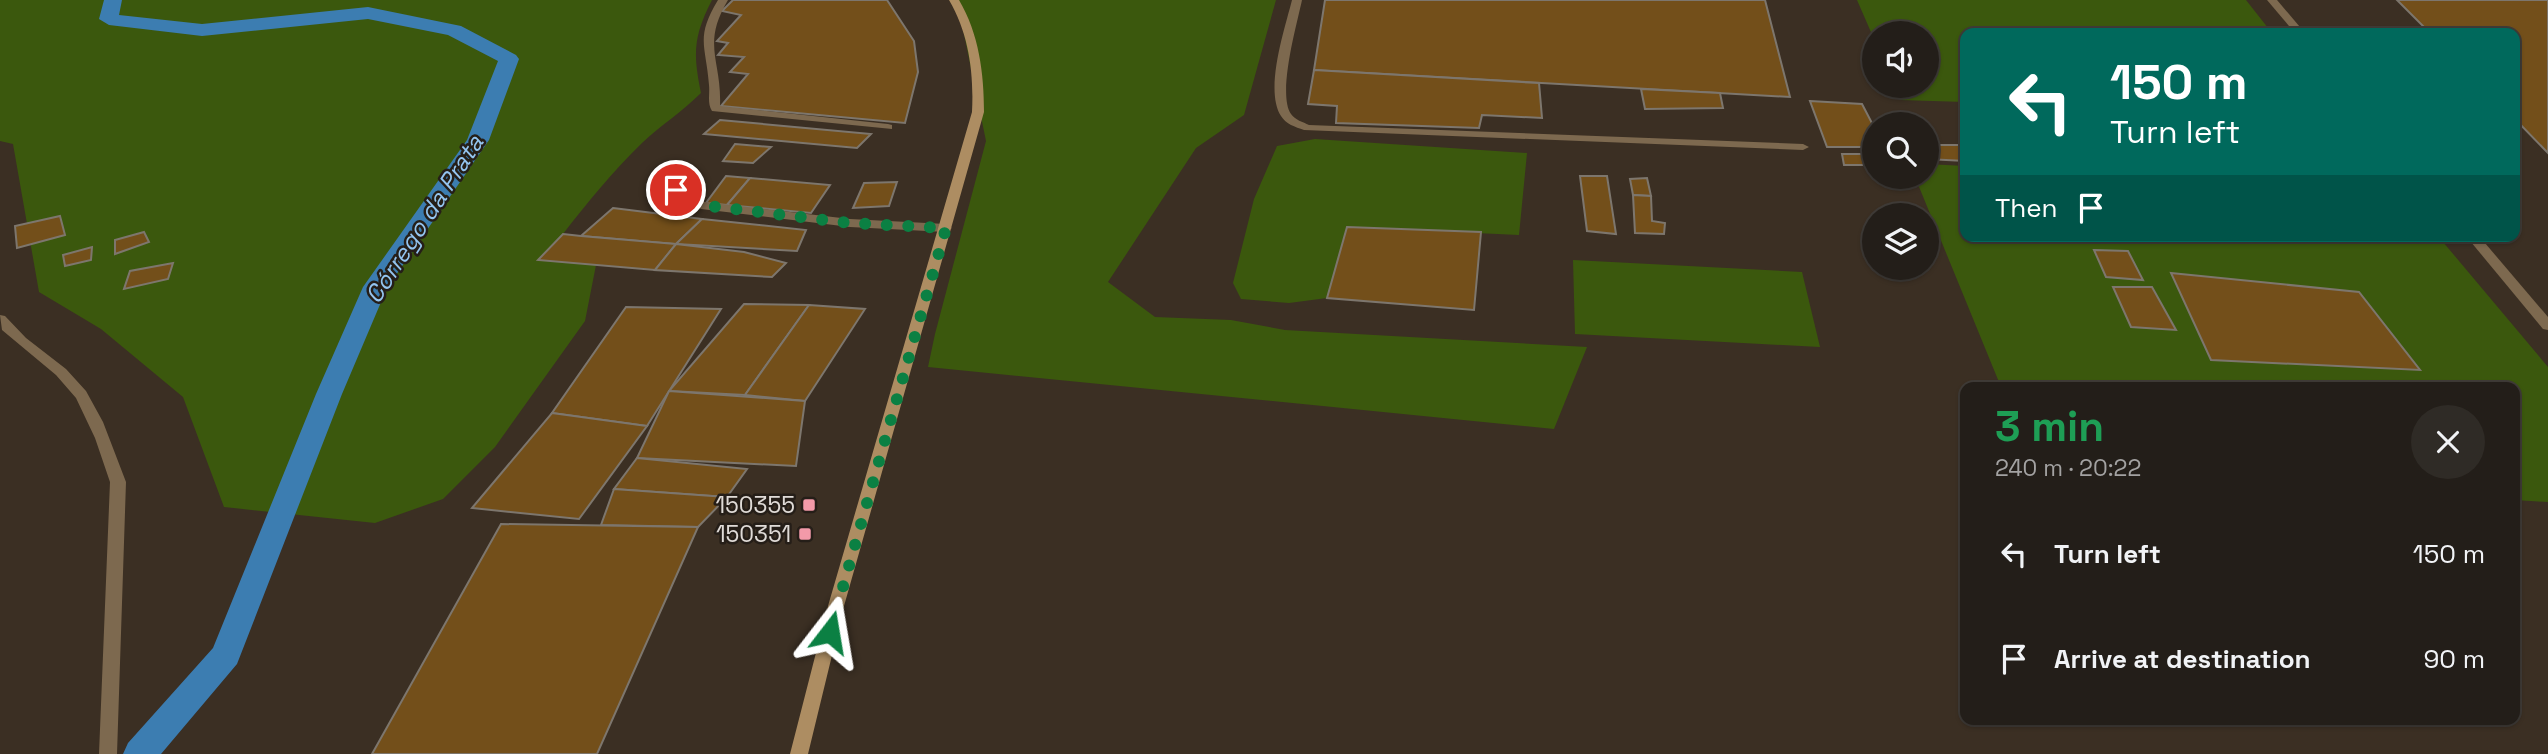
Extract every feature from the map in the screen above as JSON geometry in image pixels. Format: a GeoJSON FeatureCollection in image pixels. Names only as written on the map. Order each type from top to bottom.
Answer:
{"type":"FeatureCollection","features":[{"type":"Feature","properties":{"kind":"main road"},"geometry":{"type":"LineString","coordinates":[[799,754],[836,606],[978,112],[976,69],[965,20],[954,0]]}},
{"type":"Feature","properties":{"kind":"street"},"geometry":{"type":"LineString","coordinates":[[723,0],[713,15],[705,41],[716,89],[713,106],[716,109],[888,127]]}},
{"type":"Feature","properties":{"kind":"street"},"geometry":{"type":"LineString","coordinates":[[1297,0],[1282,78],[1280,105],[1292,122],[1308,128],[1803,147]]}},
{"type":"Feature","properties":{"kind":"street"},"geometry":{"type":"LineString","coordinates":[[2272,0],[2296,28]]}},
{"type":"Feature","properties":{"kind":"street"},"geometry":{"type":"LineString","coordinates":[[676,190],[701,205],[850,223],[946,228]]}},
{"type":"Feature","properties":{"kind":"street"},"geometry":{"type":"LineString","coordinates":[[2477,242],[2548,326]]}},
{"type":"Feature","properties":{"kind":"street"},"geometry":{"type":"LineString","coordinates":[[0,319],[12,336],[62,372],[79,391],[110,456],[118,482],[108,754]]}},
{"type":"Feature","properties":{"kind":"shaded area"},"geometry":{"type":"Polygon","coordinates":[[[0,0],[2548,0],[2548,754],[0,754],[0,0]]]}},
{"type":"Feature","properties":{"kind":"green space"},"geometry":{"type":"Polygon","coordinates":[[[0,0],[712,0],[701,25],[696,46],[701,93],[631,154],[563,234],[596,265],[585,321],[495,447],[443,499],[375,523],[224,507],[183,397],[101,329],[39,292],[13,144],[0,141],[0,0]]]}},
{"type":"Feature","properties":{"kind":"green space"},"geometry":{"type":"Polygon","coordinates":[[[957,0],[1276,0],[1244,115],[1196,148],[1108,282],[1155,317],[1231,320],[1285,330],[1587,347],[1554,429],[928,367],[986,141],[957,0]]]}},
{"type":"Feature","properties":{"kind":"green space"},"geometry":{"type":"Polygon","coordinates":[[[1857,0],[2246,0],[2268,28],[1960,28],[1960,102],[1899,98],[1939,98],[1939,21],[1866,21],[1857,0]]]}},
{"type":"Feature","properties":{"kind":"green space"},"geometry":{"type":"Polygon","coordinates":[[[1315,139],[1527,153],[1519,235],[1347,227],[1327,298],[1289,303],[1241,299],[1233,283],[1254,199],[1277,146],[1315,139]]]}},
{"type":"Feature","properties":{"kind":"green space"},"geometry":{"type":"Polygon","coordinates":[[[1939,165],[1960,166],[1960,242],[2443,242],[2548,367],[2548,502],[2520,500],[2520,382],[1999,382],[1939,236],[1939,203],[1926,203],[1920,189],[1939,189],[1939,165]]]}},
{"type":"Feature","properties":{"kind":"green space"},"geometry":{"type":"Polygon","coordinates":[[[1573,260],[1802,272],[1820,347],[1575,334],[1573,260]]]}},
{"type":"Feature","properties":{"kind":"building"},"geometry":{"type":"Polygon","coordinates":[[[733,0],[887,0],[914,41],[918,72],[905,123],[721,106],[748,74],[730,72],[744,57],[718,55],[728,43],[717,41],[741,15],[722,11],[733,0]]]}},
{"type":"Feature","properties":{"kind":"building"},"geometry":{"type":"Polygon","coordinates":[[[1325,0],[1765,0],[1790,97],[1314,70],[1325,0]]]}},
{"type":"Feature","properties":{"kind":"building"},"geometry":{"type":"Polygon","coordinates":[[[2397,0],[2548,0],[2548,153],[2520,124],[2520,28],[2425,28],[2397,0]]]}},
{"type":"Feature","properties":{"kind":"building"},"geometry":{"type":"Polygon","coordinates":[[[1314,70],[1539,83],[1542,118],[1482,115],[1479,128],[1336,123],[1337,106],[1308,104],[1314,70]]]}},
{"type":"Feature","properties":{"kind":"building"},"geometry":{"type":"Polygon","coordinates":[[[1641,89],[1720,93],[1723,108],[1645,109],[1641,89]]]}},
{"type":"Feature","properties":{"kind":"building"},"geometry":{"type":"Polygon","coordinates":[[[1810,101],[1862,104],[1866,112],[1862,112],[1862,147],[1827,147],[1810,101]]]}},
{"type":"Feature","properties":{"kind":"building"},"geometry":{"type":"Polygon","coordinates":[[[720,120],[871,134],[857,148],[704,134],[720,120]]]}},
{"type":"Feature","properties":{"kind":"building"},"geometry":{"type":"Polygon","coordinates":[[[735,144],[771,147],[753,163],[723,161],[735,144]]]}},
{"type":"Feature","properties":{"kind":"building"},"geometry":{"type":"Polygon","coordinates":[[[1939,145],[1960,145],[1960,161],[1939,160],[1939,145]]]}},
{"type":"Feature","properties":{"kind":"building"},"geometry":{"type":"Polygon","coordinates":[[[1842,154],[1862,154],[1862,165],[1844,165],[1842,154]]]}},
{"type":"Feature","properties":{"kind":"building"},"geometry":{"type":"Polygon","coordinates":[[[726,176],[750,178],[727,205],[706,203],[726,176]]]}},
{"type":"Feature","properties":{"kind":"building"},"geometry":{"type":"Polygon","coordinates":[[[1580,176],[1607,176],[1616,234],[1587,231],[1580,176]]]}},
{"type":"Feature","properties":{"kind":"building"},"geometry":{"type":"Polygon","coordinates":[[[750,178],[830,185],[811,213],[727,205],[750,178]]]}},
{"type":"Feature","properties":{"kind":"building"},"geometry":{"type":"Polygon","coordinates":[[[1647,178],[1651,196],[1633,195],[1630,179],[1647,178]]]}},
{"type":"Feature","properties":{"kind":"building"},"geometry":{"type":"Polygon","coordinates":[[[897,182],[889,206],[853,208],[864,183],[897,182]]]}},
{"type":"Feature","properties":{"kind":"building"},"geometry":{"type":"Polygon","coordinates":[[[1633,195],[1651,196],[1652,221],[1665,223],[1664,234],[1635,233],[1633,195]]]}},
{"type":"Feature","properties":{"kind":"building"},"geometry":{"type":"Polygon","coordinates":[[[613,208],[702,219],[676,244],[581,236],[613,208]]]}},
{"type":"Feature","properties":{"kind":"building"},"geometry":{"type":"Polygon","coordinates":[[[60,216],[65,235],[17,248],[15,226],[60,216]]]}},
{"type":"Feature","properties":{"kind":"building"},"geometry":{"type":"Polygon","coordinates":[[[702,219],[806,230],[797,251],[676,244],[702,219]]]}},
{"type":"Feature","properties":{"kind":"building"},"geometry":{"type":"Polygon","coordinates":[[[1347,227],[1481,232],[1474,310],[1327,298],[1347,227]]]}},
{"type":"Feature","properties":{"kind":"building"},"geometry":{"type":"Polygon","coordinates":[[[144,232],[149,242],[115,254],[115,240],[144,232]]]}},
{"type":"Feature","properties":{"kind":"building"},"geometry":{"type":"Polygon","coordinates":[[[563,234],[676,244],[655,270],[538,260],[563,234]]]}},
{"type":"Feature","properties":{"kind":"building"},"geometry":{"type":"Polygon","coordinates":[[[676,244],[744,252],[786,263],[772,277],[655,270],[676,244]]]}},
{"type":"Feature","properties":{"kind":"building"},"geometry":{"type":"Polygon","coordinates":[[[92,247],[91,260],[65,266],[63,255],[92,247]]]}},
{"type":"Feature","properties":{"kind":"building"},"geometry":{"type":"Polygon","coordinates":[[[2094,250],[2128,251],[2143,280],[2106,277],[2094,250]]]}},
{"type":"Feature","properties":{"kind":"building"},"geometry":{"type":"Polygon","coordinates":[[[173,263],[168,279],[124,289],[130,271],[173,263]]]}},
{"type":"Feature","properties":{"kind":"building"},"geometry":{"type":"Polygon","coordinates":[[[2171,273],[2359,292],[2420,370],[2211,360],[2171,273]]]}},
{"type":"Feature","properties":{"kind":"building"},"geometry":{"type":"Polygon","coordinates":[[[2113,287],[2152,287],[2176,330],[2131,327],[2113,287]]]}},
{"type":"Feature","properties":{"kind":"building"},"geometry":{"type":"Polygon","coordinates":[[[744,304],[809,305],[745,395],[669,391],[744,304]]]}},
{"type":"Feature","properties":{"kind":"building"},"geometry":{"type":"Polygon","coordinates":[[[809,305],[865,309],[805,401],[745,395],[809,305]]]}},
{"type":"Feature","properties":{"kind":"building"},"geometry":{"type":"Polygon","coordinates":[[[626,307],[721,309],[647,426],[552,413],[626,307]]]}},
{"type":"Feature","properties":{"kind":"building"},"geometry":{"type":"Polygon","coordinates":[[[669,391],[805,401],[796,466],[637,458],[669,391]]]}},
{"type":"Feature","properties":{"kind":"building"},"geometry":{"type":"Polygon","coordinates":[[[552,413],[647,426],[579,519],[472,508],[552,413]]]}},
{"type":"Feature","properties":{"kind":"building"},"geometry":{"type":"Polygon","coordinates":[[[637,458],[747,469],[727,497],[614,489],[637,458]]]}},
{"type":"Feature","properties":{"kind":"building"},"geometry":{"type":"Polygon","coordinates":[[[614,489],[727,497],[698,527],[601,525],[614,489]]]}},
{"type":"Feature","properties":{"kind":"building"},"geometry":{"type":"Polygon","coordinates":[[[501,524],[698,527],[597,754],[372,754],[501,524]]]}},
{"type":"Feature","properties":{"kind":"waterway","name":"Córrego da Prata"},"geometry":{"type":"LineString","coordinates":[[113,0],[109,19],[202,30],[368,13],[454,30],[509,59],[478,140],[375,287],[329,394],[226,655],[140,754]]}},
{"type":"Feature","properties":{"kind":"place","name":"150355"},"geometry":{"type":"Point","coordinates":[809,505]}},
{"type":"Feature","properties":{"kind":"place","name":"150351"},"geometry":{"type":"Point","coordinates":[805,534]}},
{"type":"Feature","properties":{"kind":"route"},"geometry":{"type":"LineString","coordinates":[[676,190],[701,205],[850,223],[946,228],[830,632]]}}]}
